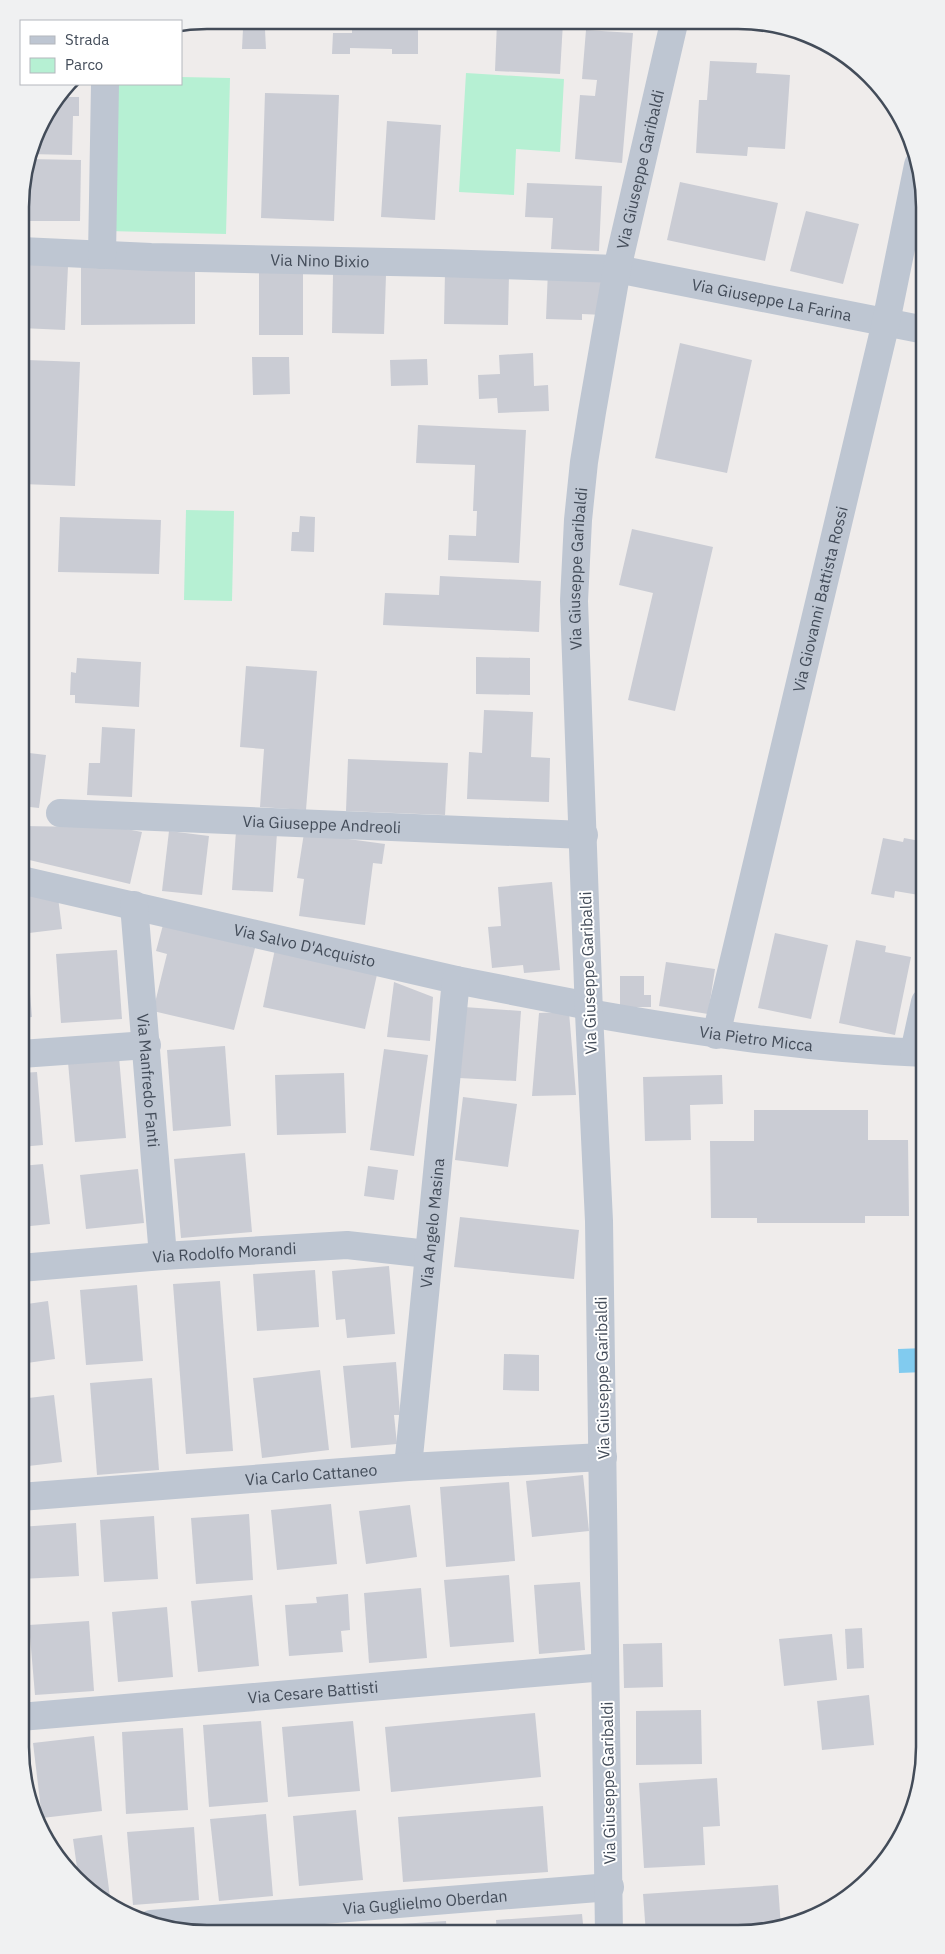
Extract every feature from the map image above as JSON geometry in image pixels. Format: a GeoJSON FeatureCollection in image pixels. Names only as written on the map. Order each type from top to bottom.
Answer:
{"type":"FeatureCollection","features":[{"type":"Feature","properties":{"kind":"street","name":"Via Giuseppe Garibaldi"},"geometry":{"type":"LineString","coordinates":[[609,1925],[599,1221],[574,601],[584,462],[617,269],[673,29]]}},
{"type":"Feature","properties":{"kind":"street"},"geometry":{"type":"LineString","coordinates":[[102,255],[105,85]]}},
{"type":"Feature","properties":{"kind":"street","name":"Via Giovanni Battista Rossi"},"geometry":{"type":"LineString","coordinates":[[716,1035],[886,322],[915,181]]}},
{"type":"Feature","properties":{"kind":"street","name":"Via Nino Bixio"},"geometry":{"type":"LineString","coordinates":[[29,252],[617,269]]}},
{"type":"Feature","properties":{"kind":"street","name":"Via Giuseppe La Farina"},"geometry":{"type":"LineString","coordinates":[[617,269],[916,328]]}},
{"type":"Feature","properties":{"kind":"street","name":"Via Giuseppe Andreoli"},"geometry":{"type":"LineString","coordinates":[[60,813],[584,835]]}},
{"type":"Feature","properties":{"kind":"street","name":"Via Salvo D'Acquisto"},"geometry":{"type":"LineString","coordinates":[[29,882],[589,1009]]}},
{"type":"Feature","properties":{"kind":"street","name":"Via Manfredo Fanti"},"geometry":{"type":"LineString","coordinates":[[134,905],[163,1256]]}},
{"type":"Feature","properties":{"kind":"street","name":"Via Angelo Masina"},"geometry":{"type":"LineString","coordinates":[[408,1467],[456,980]]}},
{"type":"Feature","properties":{"kind":"street","name":"Via Pietro Micca"},"geometry":{"type":"LineString","coordinates":[[589,1009],[716,1035],[814,1046],[916,1053]]}},
{"type":"Feature","properties":{"kind":"street"},"geometry":{"type":"LineString","coordinates":[[29,1053],[147,1045]]}},
{"type":"Feature","properties":{"kind":"street","name":"Via Rodolfo Morandi"},"geometry":{"type":"LineString","coordinates":[[29,1267],[163,1256],[347,1245],[428,1254]]}},
{"type":"Feature","properties":{"kind":"street","name":"Via Carlo Cattaneo"},"geometry":{"type":"LineString","coordinates":[[29,1496],[408,1467],[603,1457]]}},
{"type":"Feature","properties":{"kind":"street","name":"Via Cesare Battisti"},"geometry":{"type":"LineString","coordinates":[[29,1716],[605,1668]]}},
{"type":"Feature","properties":{"kind":"street","name":"Via Guglielmo Oberdan"},"geometry":{"type":"LineString","coordinates":[[173,1922],[610,1887]]}},
{"type":"Feature","properties":{"kind":"green space"},"geometry":{"type":"Polygon","coordinates":[[[466,73],[564,79],[560,152],[516,149],[514,195],[459,192],[466,73]]]}},
{"type":"Feature","properties":{"kind":"green space"},"geometry":{"type":"Polygon","coordinates":[[[182,77],[230,78],[226,234],[108,231],[112,85],[182,85],[182,77]]]}},
{"type":"Feature","properties":{"kind":"green space"},"geometry":{"type":"Polygon","coordinates":[[[186,510],[234,511],[232,601],[184,600],[186,510]]]}},
{"type":"Feature","properties":{"kind":"water"},"geometry":{"type":"Polygon","coordinates":[[[916,1348],[916,1372],[899,1373],[898,1349],[916,1348]]]}},
{"type":"Feature","properties":{"kind":"building"},"geometry":{"type":"Polygon","coordinates":[[[243,29],[265,30],[266,49],[242,49],[243,29]]]}},
{"type":"Feature","properties":{"kind":"building"},"geometry":{"type":"Polygon","coordinates":[[[352,29],[418,29],[418,54],[392,54],[392,49],[350,48],[350,54],[332,54],[333,33],[352,33],[352,29]]]}},
{"type":"Feature","properties":{"kind":"building"},"geometry":{"type":"Polygon","coordinates":[[[497,29],[563,29],[560,74],[495,71],[497,29]]]}},
{"type":"Feature","properties":{"kind":"building"},"geometry":{"type":"Polygon","coordinates":[[[586,30],[633,33],[622,163],[575,159],[580,95],[595,96],[597,80],[582,79],[586,30]]]}},
{"type":"Feature","properties":{"kind":"building"},"geometry":{"type":"Polygon","coordinates":[[[710,61],[757,63],[756,73],[790,75],[785,149],[748,147],[747,156],[696,153],[699,100],[707,100],[710,61]]]}},
{"type":"Feature","properties":{"kind":"building"},"geometry":{"type":"Polygon","coordinates":[[[265,93],[339,95],[334,221],[261,218],[265,93]]]}},
{"type":"Feature","properties":{"kind":"building"},"geometry":{"type":"Polygon","coordinates":[[[79,97],[79,116],[73,116],[72,155],[37,154],[47,128],[65,98],[79,97]]]}},
{"type":"Feature","properties":{"kind":"building"},"geometry":{"type":"Polygon","coordinates":[[[387,121],[441,125],[435,220],[381,217],[387,121]]]}},
{"type":"Feature","properties":{"kind":"building"},"geometry":{"type":"Polygon","coordinates":[[[35,159],[81,160],[80,221],[29,221],[30,183],[35,159]]]}},
{"type":"Feature","properties":{"kind":"building"},"geometry":{"type":"Polygon","coordinates":[[[680,182],[778,203],[765,261],[667,240],[680,182]]]}},
{"type":"Feature","properties":{"kind":"building"},"geometry":{"type":"Polygon","coordinates":[[[527,183],[602,186],[599,251],[551,249],[553,218],[525,217],[527,183]]]}},
{"type":"Feature","properties":{"kind":"building"},"geometry":{"type":"Polygon","coordinates":[[[806,211],[859,224],[843,284],[790,271],[806,211]]]}},
{"type":"Feature","properties":{"kind":"building"},"geometry":{"type":"Polygon","coordinates":[[[29,264],[68,266],[65,330],[29,328],[29,264]]]}},
{"type":"Feature","properties":{"kind":"building"},"geometry":{"type":"Polygon","coordinates":[[[259,264],[303,264],[303,335],[259,335],[259,264]]]}},
{"type":"Feature","properties":{"kind":"building"},"geometry":{"type":"Polygon","coordinates":[[[195,266],[195,324],[81,325],[81,267],[195,266]]]}},
{"type":"Feature","properties":{"kind":"building"},"geometry":{"type":"Polygon","coordinates":[[[548,270],[605,272],[604,315],[582,314],[582,320],[546,319],[548,270]]]}},
{"type":"Feature","properties":{"kind":"building"},"geometry":{"type":"Polygon","coordinates":[[[445,271],[509,273],[508,325],[444,324],[445,271]]]}},
{"type":"Feature","properties":{"kind":"building"},"geometry":{"type":"Polygon","coordinates":[[[333,274],[386,275],[384,334],[332,333],[333,274]]]}},
{"type":"Feature","properties":{"kind":"building"},"geometry":{"type":"Polygon","coordinates":[[[680,343],[752,360],[727,473],[655,458],[680,343]]]}},
{"type":"Feature","properties":{"kind":"building"},"geometry":{"type":"Polygon","coordinates":[[[533,353],[534,386],[548,385],[549,411],[498,413],[497,398],[479,399],[478,375],[500,374],[499,355],[533,353]]]}},
{"type":"Feature","properties":{"kind":"building"},"geometry":{"type":"Polygon","coordinates":[[[252,357],[289,357],[290,394],[253,395],[252,357]]]}},
{"type":"Feature","properties":{"kind":"building"},"geometry":{"type":"Polygon","coordinates":[[[427,359],[428,385],[391,386],[390,360],[427,359]]]}},
{"type":"Feature","properties":{"kind":"building"},"geometry":{"type":"Polygon","coordinates":[[[29,360],[80,362],[75,486],[29,484],[29,360]]]}},
{"type":"Feature","properties":{"kind":"building"},"geometry":{"type":"Polygon","coordinates":[[[418,425],[526,430],[519,563],[448,560],[449,535],[476,536],[477,511],[473,511],[475,465],[416,463],[418,425]]]}},
{"type":"Feature","properties":{"kind":"building"},"geometry":{"type":"Polygon","coordinates":[[[300,516],[315,517],[314,552],[291,551],[292,532],[299,532],[300,516]]]}},
{"type":"Feature","properties":{"kind":"building"},"geometry":{"type":"Polygon","coordinates":[[[60,517],[161,520],[159,574],[58,572],[60,517]]]}},
{"type":"Feature","properties":{"kind":"building"},"geometry":{"type":"Polygon","coordinates":[[[632,529],[713,547],[675,711],[628,700],[653,593],[619,585],[632,529]]]}},
{"type":"Feature","properties":{"kind":"building"},"geometry":{"type":"Polygon","coordinates":[[[440,576],[541,581],[539,632],[383,625],[385,593],[439,595],[440,576]]]}},
{"type":"Feature","properties":{"kind":"building"},"geometry":{"type":"Polygon","coordinates":[[[476,657],[530,658],[530,695],[476,694],[476,657]]]}},
{"type":"Feature","properties":{"kind":"building"},"geometry":{"type":"Polygon","coordinates":[[[77,658],[141,662],[139,707],[75,703],[75,695],[70,695],[71,672],[76,673],[77,658]]]}},
{"type":"Feature","properties":{"kind":"building"},"geometry":{"type":"Polygon","coordinates":[[[246,666],[317,671],[306,810],[260,807],[264,749],[240,747],[246,666]]]}},
{"type":"Feature","properties":{"kind":"building"},"geometry":{"type":"Polygon","coordinates":[[[484,710],[533,712],[531,757],[550,758],[549,802],[467,799],[469,752],[482,753],[484,710]]]}},
{"type":"Feature","properties":{"kind":"building"},"geometry":{"type":"Polygon","coordinates":[[[102,727],[135,729],[132,797],[87,795],[89,763],[100,763],[102,727]]]}},
{"type":"Feature","properties":{"kind":"building"},"geometry":{"type":"Polygon","coordinates":[[[29,753],[46,755],[39,808],[29,807],[29,753]]]}},
{"type":"Feature","properties":{"kind":"building"},"geometry":{"type":"Polygon","coordinates":[[[348,759],[448,763],[445,815],[346,811],[348,759]]]}},
{"type":"Feature","properties":{"kind":"building"},"geometry":{"type":"Polygon","coordinates":[[[84,821],[142,832],[130,884],[29,860],[29,826],[82,827],[84,821]]]}},
{"type":"Feature","properties":{"kind":"building"},"geometry":{"type":"Polygon","coordinates":[[[169,831],[209,836],[202,895],[162,891],[169,831]]]}},
{"type":"Feature","properties":{"kind":"building"},"geometry":{"type":"Polygon","coordinates":[[[236,831],[277,833],[273,892],[232,890],[236,831]]]}},
{"type":"Feature","properties":{"kind":"building"},"geometry":{"type":"Polygon","coordinates":[[[304,833],[385,844],[382,864],[373,863],[365,925],[299,916],[304,879],[297,878],[304,833]]]}},
{"type":"Feature","properties":{"kind":"building"},"geometry":{"type":"Polygon","coordinates":[[[883,838],[903,842],[904,838],[916,840],[916,894],[895,891],[894,898],[871,894],[883,838]]]}},
{"type":"Feature","properties":{"kind":"building"},"geometry":{"type":"Polygon","coordinates":[[[552,882],[560,970],[524,973],[523,965],[492,968],[488,927],[501,926],[498,887],[552,882]]]}},
{"type":"Feature","properties":{"kind":"building"},"geometry":{"type":"Polygon","coordinates":[[[29,891],[58,897],[62,929],[29,933],[29,891]]]}},
{"type":"Feature","properties":{"kind":"building"},"geometry":{"type":"Polygon","coordinates":[[[163,925],[255,948],[234,1030],[153,1011],[167,954],[156,951],[163,925]]]}},
{"type":"Feature","properties":{"kind":"building"},"geometry":{"type":"Polygon","coordinates":[[[775,933],[828,945],[811,1019],[758,1008],[775,933]]]}},
{"type":"Feature","properties":{"kind":"building"},"geometry":{"type":"Polygon","coordinates":[[[856,940],[886,946],[885,952],[911,957],[895,1035],[839,1023],[856,940]]]}},
{"type":"Feature","properties":{"kind":"building"},"geometry":{"type":"Polygon","coordinates":[[[275,949],[378,970],[365,1029],[263,1007],[275,949]]]}},
{"type":"Feature","properties":{"kind":"building"},"geometry":{"type":"Polygon","coordinates":[[[117,950],[122,1019],[61,1023],[56,954],[117,950]]]}},
{"type":"Feature","properties":{"kind":"building"},"geometry":{"type":"Polygon","coordinates":[[[666,962],[715,969],[708,1014],[659,1006],[666,962]]]}},
{"type":"Feature","properties":{"kind":"building"},"geometry":{"type":"Polygon","coordinates":[[[620,976],[644,976],[644,995],[651,995],[651,1007],[620,1007],[620,976]]]}},
{"type":"Feature","properties":{"kind":"building"},"geometry":{"type":"Polygon","coordinates":[[[29,982],[32,1017],[29,1017],[29,982]]]}},
{"type":"Feature","properties":{"kind":"building"},"geometry":{"type":"Polygon","coordinates":[[[394,982],[433,997],[430,1041],[387,1037],[394,982]]]}},
{"type":"Feature","properties":{"kind":"building"},"geometry":{"type":"Polygon","coordinates":[[[464,1007],[521,1011],[516,1081],[459,1078],[464,1007]]]}},
{"type":"Feature","properties":{"kind":"building"},"geometry":{"type":"Polygon","coordinates":[[[569,1012],[576,1095],[532,1096],[539,1013],[569,1012]]]}},
{"type":"Feature","properties":{"kind":"building"},"geometry":{"type":"Polygon","coordinates":[[[225,1046],[231,1126],[173,1131],[167,1050],[225,1046]]]}},
{"type":"Feature","properties":{"kind":"building"},"geometry":{"type":"Polygon","coordinates":[[[384,1049],[428,1055],[414,1156],[370,1150],[384,1049]]]}},
{"type":"Feature","properties":{"kind":"building"},"geometry":{"type":"Polygon","coordinates":[[[119,1057],[126,1138],[75,1142],[68,1062],[119,1057]]]}},
{"type":"Feature","properties":{"kind":"building"},"geometry":{"type":"Polygon","coordinates":[[[29,1072],[37,1072],[43,1145],[29,1146],[29,1072]]]}},
{"type":"Feature","properties":{"kind":"building"},"geometry":{"type":"Polygon","coordinates":[[[344,1073],[346,1133],[277,1135],[275,1075],[344,1073]]]}},
{"type":"Feature","properties":{"kind":"building"},"geometry":{"type":"Polygon","coordinates":[[[722,1075],[723,1104],[690,1105],[691,1140],[645,1141],[643,1077],[722,1075]]]}},
{"type":"Feature","properties":{"kind":"building"},"geometry":{"type":"Polygon","coordinates":[[[463,1097],[517,1104],[508,1167],[455,1160],[463,1097]]]}},
{"type":"Feature","properties":{"kind":"building"},"geometry":{"type":"Polygon","coordinates":[[[754,1110],[868,1110],[868,1140],[908,1140],[909,1216],[865,1216],[865,1223],[757,1223],[757,1218],[711,1218],[710,1141],[754,1141],[754,1110]]]}},
{"type":"Feature","properties":{"kind":"building"},"geometry":{"type":"Polygon","coordinates":[[[245,1153],[252,1232],[181,1238],[174,1159],[245,1153]]]}},
{"type":"Feature","properties":{"kind":"building"},"geometry":{"type":"Polygon","coordinates":[[[43,1164],[50,1224],[29,1226],[29,1165],[43,1164]]]}},
{"type":"Feature","properties":{"kind":"building"},"geometry":{"type":"Polygon","coordinates":[[[368,1166],[398,1170],[394,1200],[364,1196],[368,1166]]]}},
{"type":"Feature","properties":{"kind":"building"},"geometry":{"type":"Polygon","coordinates":[[[138,1169],[144,1223],[86,1229],[80,1175],[138,1169]]]}},
{"type":"Feature","properties":{"kind":"building"},"geometry":{"type":"Polygon","coordinates":[[[460,1217],[579,1230],[574,1279],[454,1267],[460,1217]]]}},
{"type":"Feature","properties":{"kind":"building"},"geometry":{"type":"Polygon","coordinates":[[[389,1266],[395,1334],[347,1338],[345,1319],[336,1320],[332,1271],[389,1266]]]}},
{"type":"Feature","properties":{"kind":"building"},"geometry":{"type":"Polygon","coordinates":[[[315,1270],[319,1327],[257,1331],[253,1274],[315,1270]]]}},
{"type":"Feature","properties":{"kind":"building"},"geometry":{"type":"Polygon","coordinates":[[[220,1281],[233,1451],[186,1454],[173,1284],[220,1281]]]}},
{"type":"Feature","properties":{"kind":"building"},"geometry":{"type":"Polygon","coordinates":[[[137,1285],[143,1361],[86,1365],[80,1290],[137,1285]]]}},
{"type":"Feature","properties":{"kind":"building"},"geometry":{"type":"Polygon","coordinates":[[[48,1301],[55,1359],[29,1363],[29,1304],[48,1301]]]}},
{"type":"Feature","properties":{"kind":"building"},"geometry":{"type":"Polygon","coordinates":[[[504,1354],[539,1355],[539,1391],[503,1390],[504,1354]]]}},
{"type":"Feature","properties":{"kind":"building"},"geometry":{"type":"Polygon","coordinates":[[[396,1362],[400,1415],[394,1415],[397,1444],[351,1448],[343,1366],[396,1362]]]}},
{"type":"Feature","properties":{"kind":"building"},"geometry":{"type":"Polygon","coordinates":[[[320,1370],[329,1450],[262,1458],[253,1378],[320,1370]]]}},
{"type":"Feature","properties":{"kind":"building"},"geometry":{"type":"Polygon","coordinates":[[[152,1378],[159,1470],[97,1475],[90,1383],[152,1378]]]}},
{"type":"Feature","properties":{"kind":"building"},"geometry":{"type":"Polygon","coordinates":[[[54,1395],[62,1462],[29,1466],[29,1398],[54,1395]]]}},
{"type":"Feature","properties":{"kind":"building"},"geometry":{"type":"Polygon","coordinates":[[[583,1475],[589,1531],[532,1537],[526,1481],[583,1475]]]}},
{"type":"Feature","properties":{"kind":"building"},"geometry":{"type":"Polygon","coordinates":[[[509,1482],[515,1561],[446,1567],[440,1487],[509,1482]]]}},
{"type":"Feature","properties":{"kind":"building"},"geometry":{"type":"Polygon","coordinates":[[[331,1504],[337,1564],[277,1570],[271,1510],[331,1504]]]}},
{"type":"Feature","properties":{"kind":"building"},"geometry":{"type":"Polygon","coordinates":[[[410,1505],[417,1557],[366,1564],[359,1511],[410,1505]]]}},
{"type":"Feature","properties":{"kind":"building"},"geometry":{"type":"Polygon","coordinates":[[[249,1514],[253,1580],[196,1584],[191,1518],[249,1514]]]}},
{"type":"Feature","properties":{"kind":"building"},"geometry":{"type":"Polygon","coordinates":[[[154,1516],[158,1579],[104,1582],[100,1520],[154,1516]]]}},
{"type":"Feature","properties":{"kind":"building"},"geometry":{"type":"Polygon","coordinates":[[[76,1523],[79,1576],[29,1579],[29,1526],[76,1523]]]}},
{"type":"Feature","properties":{"kind":"building"},"geometry":{"type":"Polygon","coordinates":[[[509,1575],[514,1642],[450,1647],[444,1580],[509,1575]]]}},
{"type":"Feature","properties":{"kind":"building"},"geometry":{"type":"Polygon","coordinates":[[[580,1582],[585,1650],[539,1654],[534,1585],[580,1582]]]}},
{"type":"Feature","properties":{"kind":"building"},"geometry":{"type":"Polygon","coordinates":[[[421,1588],[427,1658],[369,1663],[364,1593],[421,1588]]]}},
{"type":"Feature","properties":{"kind":"building"},"geometry":{"type":"Polygon","coordinates":[[[348,1594],[350,1630],[341,1631],[343,1652],[289,1656],[285,1605],[317,1603],[316,1597],[348,1594]]]}},
{"type":"Feature","properties":{"kind":"building"},"geometry":{"type":"Polygon","coordinates":[[[252,1595],[259,1666],[198,1672],[191,1601],[252,1595]]]}},
{"type":"Feature","properties":{"kind":"building"},"geometry":{"type":"Polygon","coordinates":[[[167,1607],[173,1677],[118,1682],[112,1612],[167,1607]]]}},
{"type":"Feature","properties":{"kind":"building"},"geometry":{"type":"Polygon","coordinates":[[[89,1621],[94,1691],[35,1695],[29,1625],[89,1621]]]}},
{"type":"Feature","properties":{"kind":"building"},"geometry":{"type":"Polygon","coordinates":[[[862,1628],[864,1668],[847,1669],[845,1629],[862,1628]]]}},
{"type":"Feature","properties":{"kind":"building"},"geometry":{"type":"Polygon","coordinates":[[[832,1634],[837,1680],[784,1686],[779,1639],[832,1634]]]}},
{"type":"Feature","properties":{"kind":"building"},"geometry":{"type":"Polygon","coordinates":[[[662,1643],[663,1687],[624,1688],[623,1644],[662,1643]]]}},
{"type":"Feature","properties":{"kind":"building"},"geometry":{"type":"Polygon","coordinates":[[[869,1695],[874,1745],[822,1750],[817,1701],[869,1695]]]}},
{"type":"Feature","properties":{"kind":"building"},"geometry":{"type":"Polygon","coordinates":[[[701,1710],[702,1764],[636,1765],[636,1711],[701,1710]]]}},
{"type":"Feature","properties":{"kind":"building"},"geometry":{"type":"Polygon","coordinates":[[[535,1713],[541,1777],[391,1792],[385,1727],[535,1713]]]}},
{"type":"Feature","properties":{"kind":"building"},"geometry":{"type":"Polygon","coordinates":[[[261,1721],[268,1802],[209,1807],[203,1725],[261,1721]]]}},
{"type":"Feature","properties":{"kind":"building"},"geometry":{"type":"Polygon","coordinates":[[[353,1721],[360,1791],[288,1797],[282,1727],[353,1721]]]}},
{"type":"Feature","properties":{"kind":"building"},"geometry":{"type":"Polygon","coordinates":[[[183,1728],[188,1810],[126,1814],[122,1732],[183,1728]]]}},
{"type":"Feature","properties":{"kind":"building"},"geometry":{"type":"Polygon","coordinates":[[[94,1736],[102,1811],[43,1818],[33,1743],[94,1736]]]}},
{"type":"Feature","properties":{"kind":"building"},"geometry":{"type":"Polygon","coordinates":[[[717,1778],[720,1826],[703,1827],[705,1865],[644,1868],[639,1783],[717,1778]]]}},
{"type":"Feature","properties":{"kind":"building"},"geometry":{"type":"Polygon","coordinates":[[[543,1806],[548,1872],[403,1882],[398,1817],[543,1806]]]}},
{"type":"Feature","properties":{"kind":"building"},"geometry":{"type":"Polygon","coordinates":[[[356,1810],[363,1880],[299,1886],[293,1816],[356,1810]]]}},
{"type":"Feature","properties":{"kind":"building"},"geometry":{"type":"Polygon","coordinates":[[[266,1814],[273,1896],[219,1901],[210,1819],[266,1814]]]}},
{"type":"Feature","properties":{"kind":"building"},"geometry":{"type":"Polygon","coordinates":[[[194,1827],[199,1900],[133,1905],[127,1832],[194,1827]]]}},
{"type":"Feature","properties":{"kind":"building"},"geometry":{"type":"Polygon","coordinates":[[[102,1835],[110,1896],[98,1889],[77,1869],[73,1839],[102,1835]]]}},
{"type":"Feature","properties":{"kind":"building"},"geometry":{"type":"Polygon","coordinates":[[[778,1885],[781,1920],[750,1925],[645,1925],[643,1894],[778,1885]]]}},
{"type":"Feature","properties":{"kind":"building"},"geometry":{"type":"Polygon","coordinates":[[[582,1914],[583,1925],[496,1925],[496,1920],[582,1914]]]}},
{"type":"Feature","properties":{"kind":"building"},"geometry":{"type":"Polygon","coordinates":[[[446,1921],[446,1925],[386,1925],[446,1921]]]}}]}
